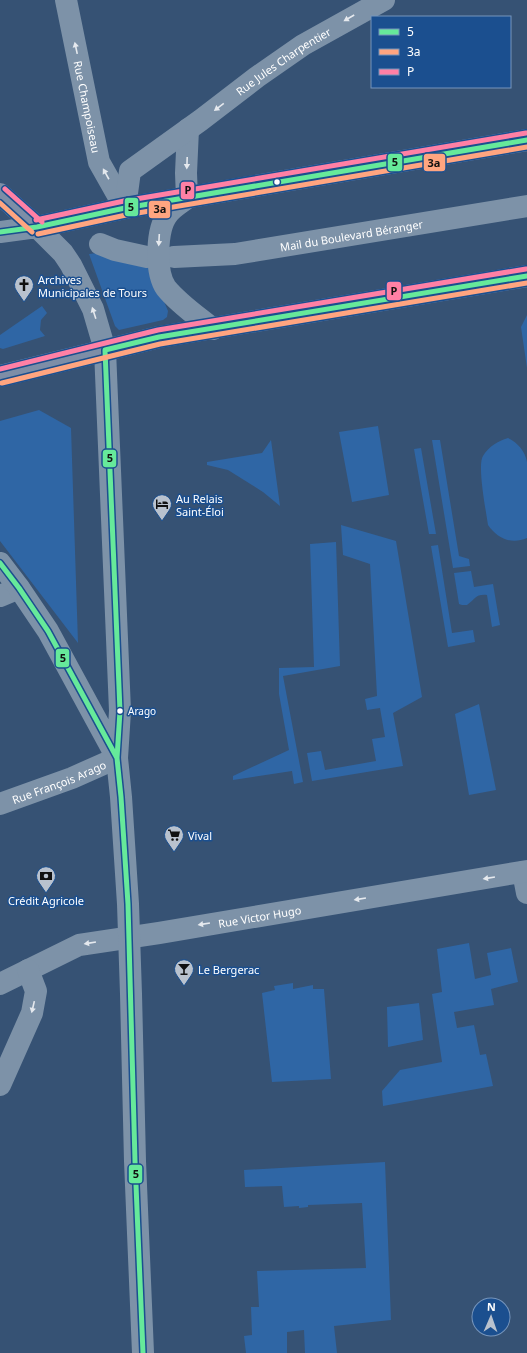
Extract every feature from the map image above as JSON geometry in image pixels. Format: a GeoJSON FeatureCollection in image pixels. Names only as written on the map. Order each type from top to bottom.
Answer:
{"type":"FeatureCollection","features":[{"type":"Feature","properties":{"kind":"main road"},"geometry":{"type":"LineString","coordinates":[[0,194],[36,226],[125,208],[527,140]]}},
{"type":"Feature","properties":{"kind":"main road"},"geometry":{"type":"LineString","coordinates":[[0,376],[159,337],[527,276]]}},
{"type":"Feature","properties":{"kind":"street","name":"Rue Champoiseau"},"geometry":{"type":"LineString","coordinates":[[66,0],[99,162],[125,208]]}},
{"type":"Feature","properties":{"kind":"street","name":"Rue Jules Charpentier"},"geometry":{"type":"LineString","coordinates":[[125,208],[130,171],[201,120],[257,77],[304,45],[384,0]]}},
{"type":"Feature","properties":{"kind":"street"},"geometry":{"type":"LineString","coordinates":[[188,129],[187,198],[168,214],[159,235],[160,274],[166,287],[178,301],[213,329]]}},
{"type":"Feature","properties":{"kind":"street","name":"Mail du Boulevard Béranger"},"geometry":{"type":"LineString","coordinates":[[174,257],[235,254],[527,206]]}},
{"type":"Feature","properties":{"kind":"street"},"geometry":{"type":"LineString","coordinates":[[0,232],[36,226],[64,253],[93,309],[105,350],[120,711],[117,758],[126,867],[132,994],[135,1161],[142,1353]]}},
{"type":"Feature","properties":{"kind":"street"},"geometry":{"type":"LineString","coordinates":[[100,244],[115,250],[147,257]]}},
{"type":"Feature","properties":{"kind":"street"},"geometry":{"type":"LineString","coordinates":[[0,563],[10,592],[48,631],[117,758]]}},
{"type":"Feature","properties":{"kind":"street","name":"Rue François Arago"},"geometry":{"type":"LineString","coordinates":[[0,804],[72,778],[117,758]]}},
{"type":"Feature","properties":{"kind":"street"},"geometry":{"type":"LineString","coordinates":[[525,872],[527,893]]}},
{"type":"Feature","properties":{"kind":"street","name":"Rue Victor Hugo"},"geometry":{"type":"LineString","coordinates":[[0,984],[79,945],[525,872]]}},
{"type":"Feature","properties":{"kind":"street"},"geometry":{"type":"LineString","coordinates":[[0,1085],[32,1012],[36,991],[28,970]]}},
{"type":"Feature","properties":{"kind":"shaded area"},"geometry":{"type":"Polygon","coordinates":[[[97,253],[148,263],[168,311],[167,317],[163,320],[119,330],[115,326],[89,254],[97,253]]]}},
{"type":"Feature","properties":{"kind":"shaded area"},"geometry":{"type":"Polygon","coordinates":[[[42,306],[47,313],[41,320],[40,330],[45,336],[3,349],[0,348],[0,335],[42,306]]]}},
{"type":"Feature","properties":{"kind":"shaded area"},"geometry":{"type":"Polygon","coordinates":[[[527,315],[527,368],[521,327],[527,315]]]}},
{"type":"Feature","properties":{"kind":"shaded area"},"geometry":{"type":"Polygon","coordinates":[[[39,410],[71,428],[78,643],[0,541],[0,421],[39,410]]]}},
{"type":"Feature","properties":{"kind":"shaded area"},"geometry":{"type":"Polygon","coordinates":[[[378,426],[389,495],[352,502],[339,432],[378,426]]]}},
{"type":"Feature","properties":{"kind":"shaded area"},"geometry":{"type":"Polygon","coordinates":[[[508,438],[515,442],[525,454],[527,462],[527,538],[515,541],[500,537],[488,525],[481,478],[481,461],[483,456],[494,444],[508,438]]]}},
{"type":"Feature","properties":{"kind":"shaded area"},"geometry":{"type":"Polygon","coordinates":[[[271,440],[280,506],[263,492],[228,470],[207,465],[207,462],[262,453],[271,440]]]}},
{"type":"Feature","properties":{"kind":"shaded area"},"geometry":{"type":"Polygon","coordinates":[[[432,440],[440,440],[459,556],[469,559],[470,566],[453,568],[432,440]]]}},
{"type":"Feature","properties":{"kind":"shaded area"},"geometry":{"type":"Polygon","coordinates":[[[421,448],[436,534],[429,534],[414,449],[421,448]]]}},
{"type":"Feature","properties":{"kind":"shaded area"},"geometry":{"type":"Polygon","coordinates":[[[341,525],[396,541],[422,697],[393,713],[403,766],[312,781],[307,753],[321,751],[325,770],[376,761],[372,739],[385,737],[380,708],[367,710],[365,699],[377,696],[370,564],[343,555],[341,525]]]}},
{"type":"Feature","properties":{"kind":"shaded area"},"geometry":{"type":"Polygon","coordinates":[[[336,542],[340,666],[283,676],[303,782],[294,784],[292,771],[233,780],[233,776],[289,750],[279,694],[279,668],[314,667],[310,544],[336,542]]]}},
{"type":"Feature","properties":{"kind":"shaded area"},"geometry":{"type":"Polygon","coordinates":[[[438,545],[452,633],[473,630],[475,642],[448,647],[431,546],[438,545]]]}},
{"type":"Feature","properties":{"kind":"shaded area"},"geometry":{"type":"Polygon","coordinates":[[[471,571],[474,587],[493,584],[500,625],[492,627],[487,595],[478,596],[467,605],[459,604],[454,573],[471,571]]]}},
{"type":"Feature","properties":{"kind":"shaded area"},"geometry":{"type":"Polygon","coordinates":[[[479,704],[496,790],[469,795],[455,714],[479,704]]]}},
{"type":"Feature","properties":{"kind":"shaded area"},"geometry":{"type":"Polygon","coordinates":[[[469,943],[475,979],[491,975],[487,953],[511,948],[518,982],[491,989],[494,1005],[454,1012],[457,1028],[474,1025],[480,1055],[486,1054],[493,1086],[383,1106],[382,1091],[400,1070],[442,1062],[432,994],[442,992],[437,949],[469,943]]]}},
{"type":"Feature","properties":{"kind":"shaded area"},"geometry":{"type":"Polygon","coordinates":[[[293,983],[293,989],[313,985],[313,989],[324,989],[331,1079],[272,1082],[262,993],[275,990],[274,986],[293,983]]]}},
{"type":"Feature","properties":{"kind":"shaded area"},"geometry":{"type":"Polygon","coordinates":[[[419,1003],[423,1040],[388,1047],[387,1007],[419,1003]]]}},
{"type":"Feature","properties":{"kind":"shaded area"},"geometry":{"type":"Polygon","coordinates":[[[385,1162],[391,1320],[334,1326],[337,1353],[305,1353],[304,1330],[287,1332],[287,1353],[246,1353],[244,1336],[252,1335],[251,1307],[259,1307],[257,1271],[366,1268],[362,1203],[308,1205],[308,1207],[299,1208],[299,1206],[284,1207],[282,1186],[245,1187],[244,1170],[385,1162]]]}},
{"type":"Feature","properties":{"kind":"transit line","name":"P"},"geometry":{"type":"LineString","coordinates":[[36,220],[124,201],[526,133]]}},
{"type":"Feature","properties":{"kind":"transit line","name":"5"},"geometry":{"type":"LineString","coordinates":[[0,232],[37,227],[125,208],[527,140]]}},
{"type":"Feature","properties":{"kind":"transit line","name":"3a"},"geometry":{"type":"LineString","coordinates":[[38,234],[126,215],[527,147]]}},
{"type":"Feature","properties":{"kind":"transit line","name":"P"},"geometry":{"type":"LineString","coordinates":[[5,189],[42,222]]}},
{"type":"Feature","properties":{"kind":"transit line","name":"3a"},"geometry":{"type":"LineString","coordinates":[[0,203],[32,232]]}},
{"type":"Feature","properties":{"kind":"transit line","name":"P"},"geometry":{"type":"LineString","coordinates":[[0,369],[158,330],[526,269]]}},
{"type":"Feature","properties":{"kind":"transit line","name":"5"},"geometry":{"type":"LineString","coordinates":[[143,1353],[135,1161],[128,904],[117,758],[120,711],[105,350],[159,337],[527,276]]}},
{"type":"Feature","properties":{"kind":"transit line","name":"3a"},"geometry":{"type":"LineString","coordinates":[[2,383],[160,344],[527,283]]}},
{"type":"Feature","properties":{"kind":"transit line","name":"5"},"geometry":{"type":"LineString","coordinates":[[0,563],[48,631],[117,758]]}},
{"type":"Feature","properties":{"kind":"place","name":"Archives Municipales de Tours"},"geometry":{"type":"Point","coordinates":[24,302]}},
{"type":"Feature","properties":{"kind":"place","name":"Au Relais Saint-Éloi"},"geometry":{"type":"Point","coordinates":[162,521]}},
{"type":"Feature","properties":{"kind":"place","name":"Arago"},"geometry":{"type":"Point","coordinates":[120,711]}},
{"type":"Feature","properties":{"kind":"place","name":"Vival"},"geometry":{"type":"Point","coordinates":[174,852]}},
{"type":"Feature","properties":{"kind":"place","name":"Crédit Agricole"},"geometry":{"type":"Point","coordinates":[46,893]}},
{"type":"Feature","properties":{"kind":"place","name":"Le Bergerac"},"geometry":{"type":"Point","coordinates":[184,986]}}]}
